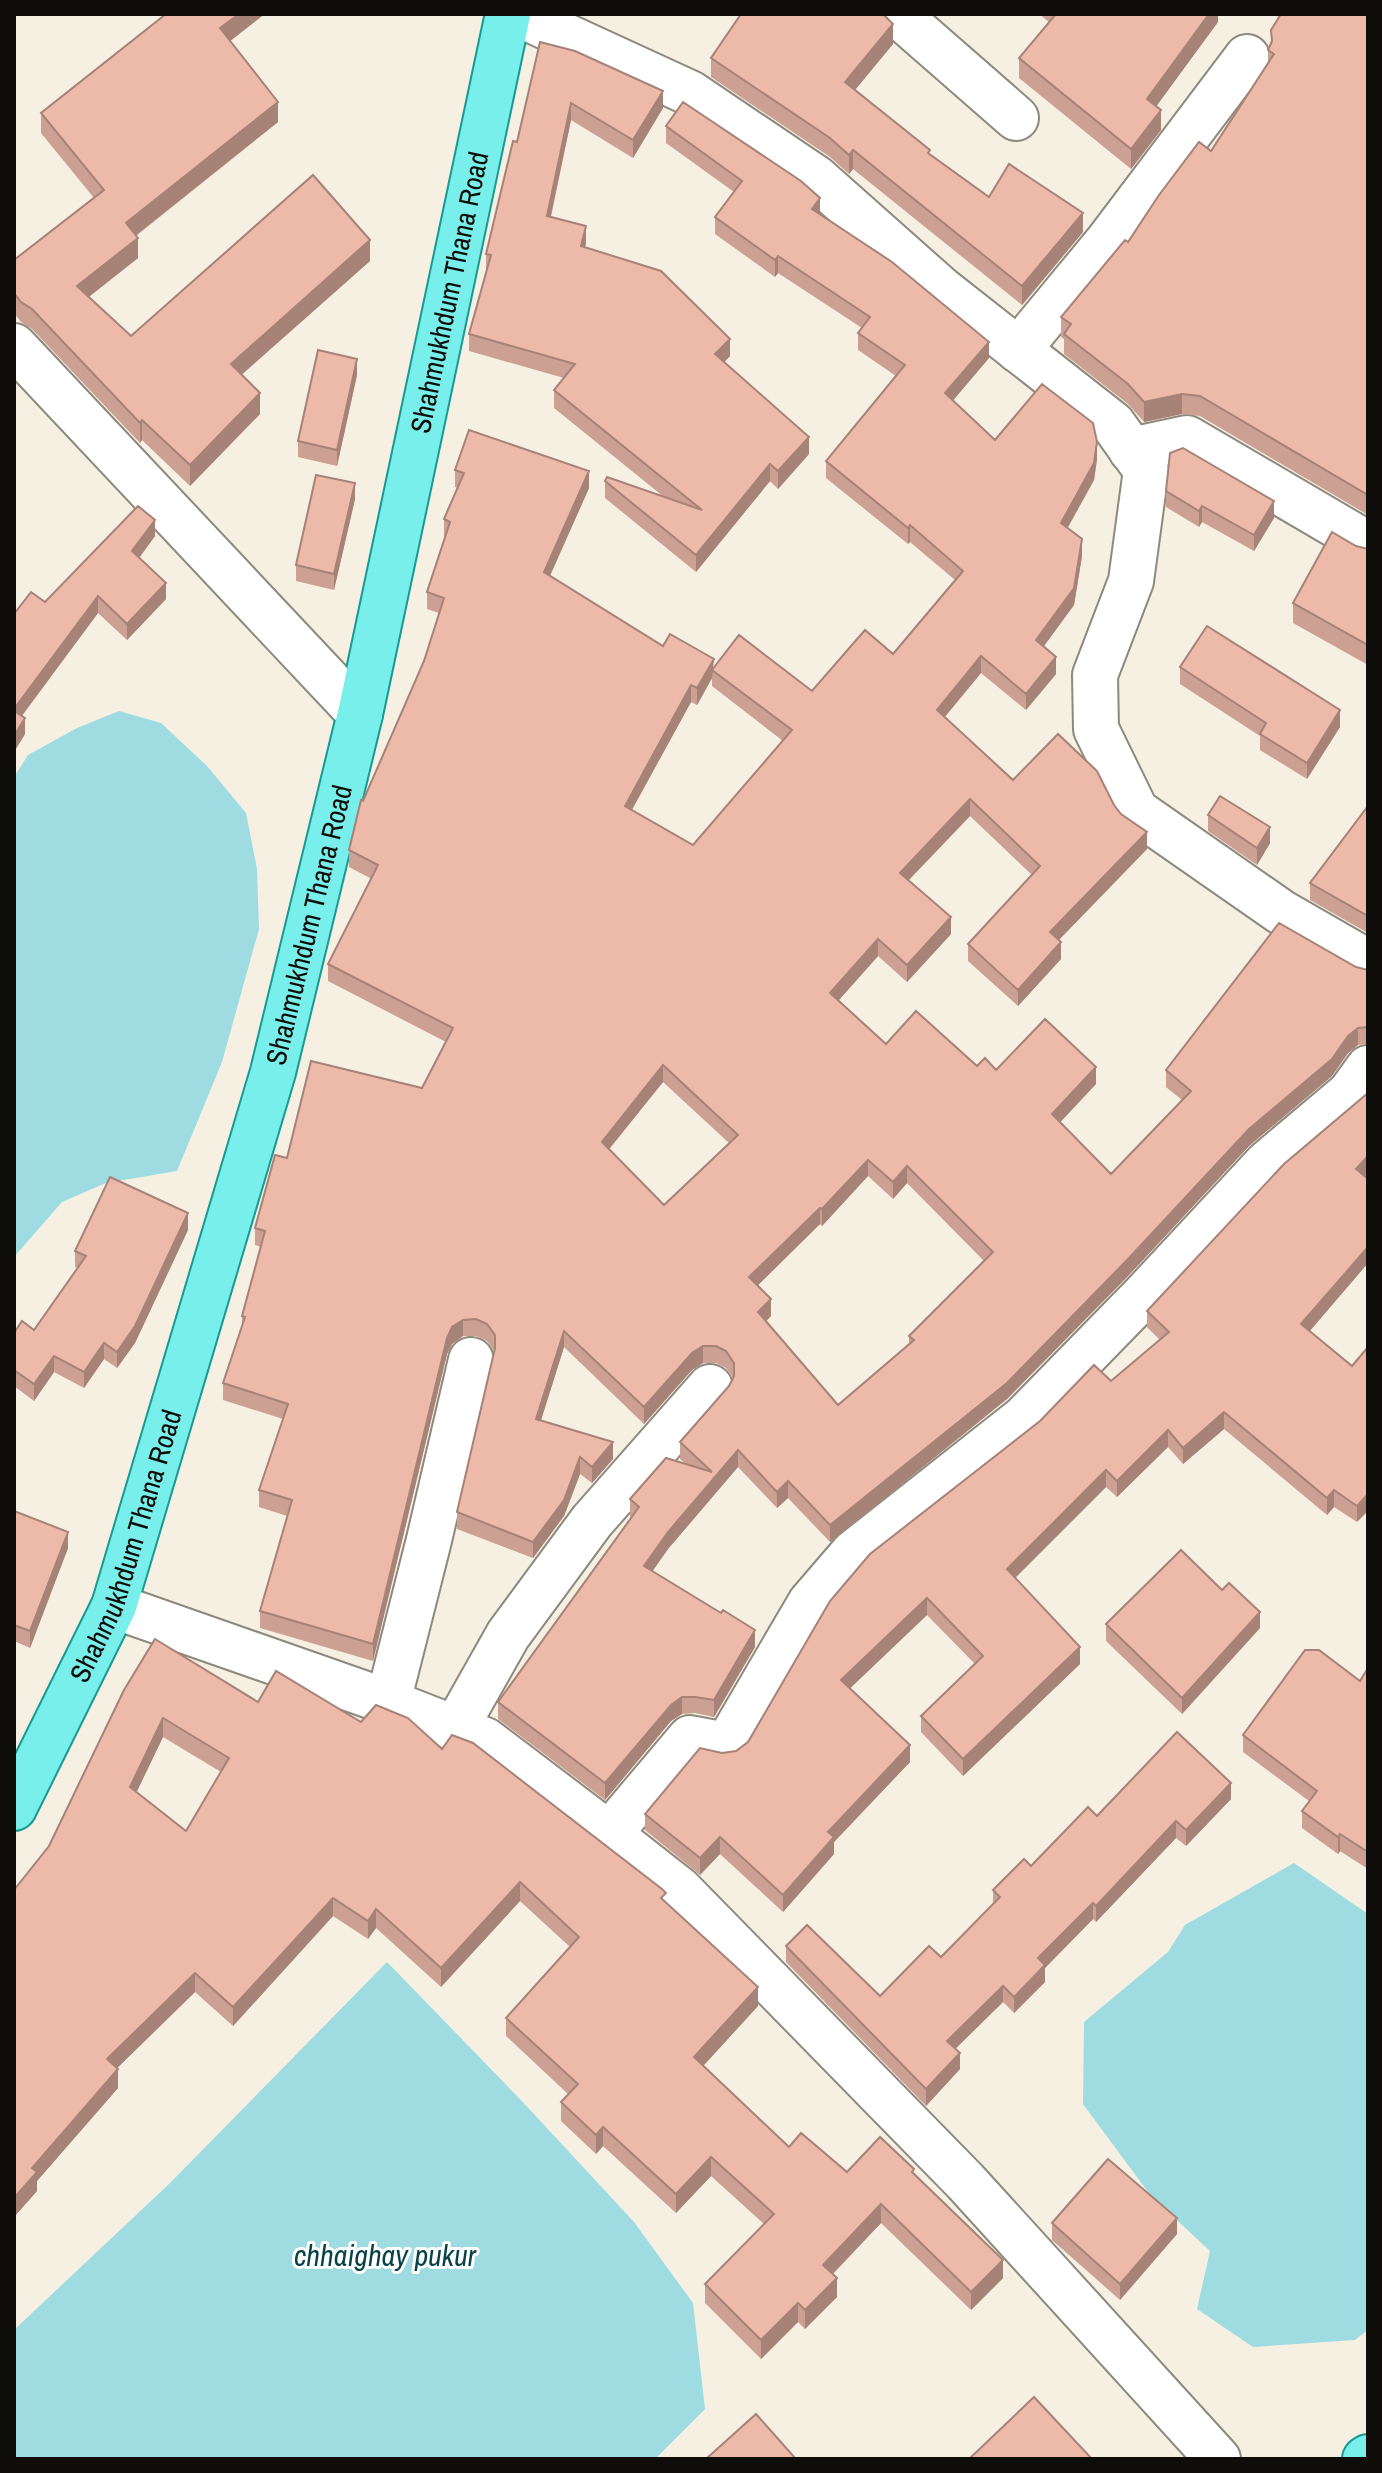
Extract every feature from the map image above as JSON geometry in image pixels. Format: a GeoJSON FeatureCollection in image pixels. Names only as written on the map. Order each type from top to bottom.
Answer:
{"type":"FeatureCollection","features":[{"type":"Feature","properties":{"kind":"main road","name":"Shahmukhdum Thana Road"},"geometry":{"type":"LineString","coordinates":[[14,1808],[114,1606],[273,1072],[360,714],[508,14]]}},
{"type":"Feature","properties":{"kind":"street"},"geometry":{"type":"LineString","coordinates":[[518,14],[690,93],[816,178],[941,289],[1113,424],[1146,470],[1131,581],[1095,675],[1096,729],[1136,811],[1281,912],[1368,962]]}},
{"type":"Feature","properties":{"kind":"street"},"geometry":{"type":"LineString","coordinates":[[897,14],[1016,118]]}},
{"type":"Feature","properties":{"kind":"street"},"geometry":{"type":"LineString","coordinates":[[1018,350],[1108,241],[1247,57]]}},
{"type":"Feature","properties":{"kind":"street"},"geometry":{"type":"LineString","coordinates":[[14,346],[360,714]]}},
{"type":"Feature","properties":{"kind":"street"},"geometry":{"type":"LineString","coordinates":[[1131,450],[1187,438],[1368,544]]}},
{"type":"Feature","properties":{"kind":"street"},"geometry":{"type":"LineString","coordinates":[[609,1834],[690,1738],[727,1745],[810,1603],[853,1553],[1024,1418],[1267,1163],[1350,1093],[1368,1068]]}},
{"type":"Feature","properties":{"kind":"street"},"geometry":{"type":"LineString","coordinates":[[388,1702],[471,1360]]}},
{"type":"Feature","properties":{"kind":"street"},"geometry":{"type":"LineString","coordinates":[[455,1729],[508,1635],[592,1521],[710,1387]]}},
{"type":"Feature","properties":{"kind":"street"},"geometry":{"type":"LineString","coordinates":[[114,1606],[388,1702],[485,1740],[609,1834],[679,1889],[965,2181],[1218,2459]]}},
{"type":"Feature","properties":{"kind":"water"},"geometry":{"type":"Polygon","coordinates":[[[119,711],[161,723],[207,766],[246,813],[257,869],[259,929],[222,1062],[177,1171],[106,1183],[62,1202],[14,1257],[14,777],[28,755],[77,728],[119,711]]]}},
{"type":"Feature","properties":{"kind":"water"},"geometry":{"type":"Polygon","coordinates":[[[1294,1863],[1368,1914],[1368,2330],[1355,2340],[1253,2347],[1197,2309],[1210,2251],[1151,2196],[1083,2104],[1084,2022],[1168,1952],[1185,1925],[1294,1863]]]}},
{"type":"Feature","properties":{"kind":"water","name":"chhaighay pukur"},"geometry":{"type":"Polygon","coordinates":[[[387,1962],[634,2222],[693,2303],[705,2409],[655,2459],[14,2459],[14,2330],[170,2183],[387,1962]]]}},
{"type":"Feature","properties":{"kind":"building"},"geometry":{"type":"Polygon","coordinates":[[[166,14],[239,14],[220,28],[278,102],[126,223],[138,238],[77,286],[131,336],[313,175],[370,240],[231,364],[260,393],[190,465],[142,420],[140,423],[14,293],[14,260],[104,190],[41,113],[166,14]]]}},
{"type":"Feature","properties":{"kind":"building"},"geometry":{"type":"Polygon","coordinates":[[[741,14],[883,14],[893,24],[845,82],[930,150],[928,153],[989,197],[1009,164],[1083,213],[1022,286],[853,150],[849,155],[830,138],[711,58],[741,14]]]}},
{"type":"Feature","properties":{"kind":"building"},"geometry":{"type":"Polygon","coordinates":[[[1056,14],[1209,14],[1147,99],[1161,110],[1131,149],[1019,58],[1056,14]]]}},
{"type":"Feature","properties":{"kind":"building"},"geometry":{"type":"Polygon","coordinates":[[[1281,14],[1368,14],[1368,495],[1200,396],[1182,394],[1144,402],[1128,384],[1064,334],[1071,324],[1061,317],[1125,240],[1128,242],[1199,142],[1211,151],[1274,54],[1268,50],[1272,41],[1271,30],[1281,14]]]}},
{"type":"Feature","properties":{"kind":"building"},"geometry":{"type":"Polygon","coordinates":[[[540,42],[575,51],[663,91],[633,140],[571,103],[547,216],[586,226],[581,246],[661,271],[730,339],[715,354],[809,437],[778,471],[770,464],[696,555],[605,481],[607,477],[702,510],[554,390],[575,364],[469,334],[491,255],[486,254],[513,141],[517,142],[540,42]]]}},
{"type":"Feature","properties":{"kind":"building"},"geometry":{"type":"Polygon","coordinates":[[[683,102],[801,181],[820,198],[812,209],[892,262],[989,342],[945,393],[995,440],[1042,384],[1093,423],[1097,442],[1094,463],[1061,523],[1082,539],[1074,588],[1036,640],[1056,657],[1026,694],[981,656],[937,710],[1013,780],[1058,734],[1097,771],[1121,814],[1147,832],[1050,932],[1061,942],[1018,990],[968,944],[1040,866],[970,799],[900,873],[951,917],[907,965],[878,939],[830,993],[886,1044],[916,1011],[977,1066],[985,1058],[996,1070],[1045,1019],[1096,1067],[1052,1114],[1111,1174],[1191,1091],[1166,1070],[1279,923],[1356,967],[1368,970],[1368,1027],[1358,1028],[1348,1036],[1332,1059],[1249,1129],[1007,1383],[830,1525],[788,1481],[777,1492],[738,1450],[668,1532],[644,1566],[755,1630],[714,1700],[682,1697],[671,1705],[605,1783],[498,1702],[639,1507],[630,1499],[666,1458],[712,1472],[680,1442],[729,1386],[734,1376],[734,1363],[726,1351],[716,1346],[703,1346],[692,1353],[644,1407],[564,1331],[536,1419],[613,1442],[592,1467],[580,1457],[564,1500],[533,1542],[457,1512],[495,1348],[495,1335],[487,1324],[476,1319],[463,1320],[452,1327],[373,1644],[260,1611],[292,1500],[259,1490],[288,1404],[223,1383],[245,1317],[242,1316],[265,1231],[255,1228],[275,1155],[287,1158],[311,1061],[422,1088],[453,1028],[328,964],[378,865],[349,850],[361,800],[424,661],[444,598],[427,592],[450,522],[444,519],[464,473],[455,470],[469,430],[589,471],[544,572],[663,646],[670,634],[714,659],[697,688],[691,685],[625,806],[693,845],[792,730],[712,670],[739,635],[812,691],[865,630],[893,654],[963,571],[910,525],[908,528],[826,461],[905,365],[858,333],[870,317],[778,256],[775,260],[715,217],[742,181],[666,126],[683,102]],[[663,1065],[602,1142],[664,1205],[738,1135],[663,1065]],[[868,1160],[822,1209],[749,1277],[771,1299],[758,1312],[838,1405],[914,1340],[909,1336],[993,1252],[907,1166],[893,1182],[868,1160]]]}},
{"type":"Feature","properties":{"kind":"building"},"geometry":{"type":"Polygon","coordinates":[[[318,350],[357,359],[337,450],[298,441],[318,350]]]}},
{"type":"Feature","properties":{"kind":"building"},"geometry":{"type":"Polygon","coordinates":[[[1183,448],[1274,501],[1254,535],[1202,506],[1199,511],[1166,491],[1170,453],[1183,448]]]}},
{"type":"Feature","properties":{"kind":"building"},"geometry":{"type":"Polygon","coordinates":[[[316,475],[355,483],[334,574],[296,565],[316,475]]]}},
{"type":"Feature","properties":{"kind":"building"},"geometry":{"type":"Polygon","coordinates":[[[138,506],[155,520],[132,551],[166,583],[127,624],[98,596],[14,709],[14,614],[31,592],[45,602],[138,506]]]}},
{"type":"Feature","properties":{"kind":"building"},"geometry":{"type":"Polygon","coordinates":[[[1332,532],[1356,546],[1368,549],[1368,645],[1293,603],[1332,532]]]}},
{"type":"Feature","properties":{"kind":"building"},"geometry":{"type":"Polygon","coordinates":[[[1207,626],[1340,710],[1307,763],[1260,734],[1266,723],[1180,667],[1207,626]]]}},
{"type":"Feature","properties":{"kind":"building"},"geometry":{"type":"Polygon","coordinates":[[[14,711],[25,718],[14,736],[14,711]]]}},
{"type":"Feature","properties":{"kind":"building"},"geometry":{"type":"Polygon","coordinates":[[[1220,796],[1270,827],[1257,848],[1208,815],[1220,796]]]}},
{"type":"Feature","properties":{"kind":"building"},"geometry":{"type":"Polygon","coordinates":[[[1368,806],[1368,916],[1310,883],[1368,806]]]}},
{"type":"Feature","properties":{"kind":"building"},"geometry":{"type":"Polygon","coordinates":[[[1368,1093],[1368,1156],[1356,1169],[1368,1179],[1368,1247],[1301,1324],[1352,1366],[1368,1347],[1368,1494],[1357,1506],[1334,1490],[1327,1498],[1224,1412],[1183,1448],[1168,1430],[1117,1481],[1106,1470],[1007,1569],[1080,1647],[963,1759],[921,1716],[983,1656],[927,1598],[841,1680],[910,1745],[828,1832],[834,1837],[783,1895],[720,1837],[700,1858],[645,1814],[700,1748],[722,1753],[736,1751],[748,1742],[830,1601],[870,1554],[1040,1421],[1094,1365],[1111,1381],[1169,1332],[1147,1311],[1284,1164],[1368,1093]]]}},
{"type":"Feature","properties":{"kind":"building"},"geometry":{"type":"Polygon","coordinates":[[[110,1177],[188,1213],[135,1326],[117,1352],[104,1343],[84,1372],[54,1356],[34,1384],[14,1370],[14,1333],[22,1321],[34,1330],[86,1256],[75,1251],[110,1177]]]}},
{"type":"Feature","properties":{"kind":"building"},"geometry":{"type":"Polygon","coordinates":[[[14,1511],[68,1532],[30,1631],[14,1625],[14,1511]]]}},
{"type":"Feature","properties":{"kind":"building"},"geometry":{"type":"Polygon","coordinates":[[[1181,1550],[1222,1590],[1229,1583],[1260,1612],[1182,1698],[1106,1624],[1181,1550]]]}},
{"type":"Feature","properties":{"kind":"building"},"geometry":{"type":"Polygon","coordinates":[[[155,1639],[258,1702],[276,1671],[361,1722],[376,1705],[408,1718],[442,1749],[452,1735],[473,1743],[662,1889],[666,1893],[661,1898],[758,1987],[694,2057],[789,2147],[801,2133],[847,2172],[880,2137],[1003,2260],[971,2292],[881,2204],[823,2265],[837,2278],[805,2310],[798,2303],[761,2340],[705,2284],[774,2214],[711,2157],[676,2194],[603,2127],[596,2135],[561,2102],[578,2084],[506,2018],[579,1937],[520,1882],[441,1968],[376,1909],[368,1921],[333,1898],[233,2007],[195,1973],[107,2059],[118,2069],[32,2168],[37,2172],[14,2198],[14,1890],[49,1846],[124,1690],[155,1639]],[[163,1718],[130,1787],[186,1831],[229,1758],[163,1718]]]}},
{"type":"Feature","properties":{"kind":"building"},"geometry":{"type":"Polygon","coordinates":[[[1305,1650],[1319,1650],[1360,1681],[1368,1668],[1368,1852],[1340,1834],[1338,1837],[1302,1811],[1317,1791],[1243,1735],[1305,1650]]]}},
{"type":"Feature","properties":{"kind":"building"},"geometry":{"type":"Polygon","coordinates":[[[1177,1732],[1231,1783],[1186,1830],[1176,1821],[1096,1906],[1093,1903],[1038,1958],[1045,1965],[1014,1997],[1003,1986],[947,2041],[960,2053],[926,2089],[786,1946],[807,1925],[880,1996],[929,1946],[941,1957],[1000,1897],[993,1890],[1024,1859],[1031,1866],[1088,1807],[1097,1816],[1177,1732]]]}},
{"type":"Feature","properties":{"kind":"building"},"geometry":{"type":"Polygon","coordinates":[[[1108,2159],[1177,2218],[1120,2284],[1052,2223],[1108,2159]]]}},
{"type":"Feature","properties":{"kind":"building"},"geometry":{"type":"Polygon","coordinates":[[[1034,2397],[1092,2459],[969,2459],[1034,2397]]]}},
{"type":"Feature","properties":{"kind":"building"},"geometry":{"type":"Polygon","coordinates":[[[756,2414],[796,2459],[706,2459],[756,2414]]]}}]}
